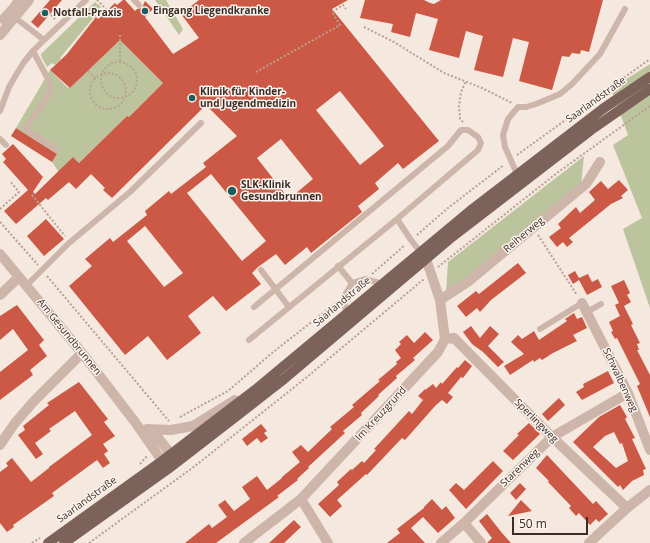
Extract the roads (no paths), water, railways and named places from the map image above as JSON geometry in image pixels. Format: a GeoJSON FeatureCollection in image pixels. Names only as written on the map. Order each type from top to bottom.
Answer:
{"type":"FeatureCollection","features":[{"type":"Feature","properties":{"kind":"main road","name":"Saarlandstraße"},"geometry":{"type":"LineString","coordinates":[[48,543],[284,379],[424,256],[470,211],[604,108],[650,77]]}},
{"type":"Feature","properties":{"kind":"main road","name":"Saarlandstraße"},"geometry":{"type":"LineString","coordinates":[[64,543],[255,390],[383,284],[424,256],[591,130],[650,89]]}},
{"type":"Feature","properties":{"kind":"street"},"geometry":{"type":"LineString","coordinates":[[0,35],[13,16],[29,0]]}},
{"type":"Feature","properties":{"kind":"street"},"geometry":{"type":"LineString","coordinates":[[13,16],[19,1]]}},
{"type":"Feature","properties":{"kind":"street","name":"Reiherweg"},"geometry":{"type":"LineString","coordinates":[[440,300],[469,281],[586,184],[600,162]]}},
{"type":"Feature","properties":{"kind":"street","name":"Am Gesundbrunnen"},"geometry":{"type":"LineString","coordinates":[[0,254],[82,353],[166,462]]}},
{"type":"Feature","properties":{"kind":"street"},"geometry":{"type":"LineString","coordinates":[[424,256],[432,272],[440,300],[445,339]]}},
{"type":"Feature","properties":{"kind":"street"},"geometry":{"type":"LineString","coordinates":[[0,295],[19,277]]}},
{"type":"Feature","properties":{"kind":"street","name":"Schwalbenweg"},"geometry":{"type":"LineString","coordinates":[[584,307],[628,393],[650,450]]}},
{"type":"Feature","properties":{"kind":"street","name":"Sperlingweg"},"geometry":{"type":"LineString","coordinates":[[445,339],[454,338],[552,437],[627,508]]}},
{"type":"Feature","properties":{"kind":"street","name":"Im Kreuzgrund"},"geometry":{"type":"LineString","coordinates":[[244,543],[301,499],[429,363],[438,352],[445,339]]}},
{"type":"Feature","properties":{"kind":"street"},"geometry":{"type":"LineString","coordinates":[[0,445],[15,423],[34,401],[82,353]]}},
{"type":"Feature","properties":{"kind":"street","name":"Am Gesundbrunnen"},"geometry":{"type":"LineString","coordinates":[[147,429],[171,430],[193,426],[238,398],[255,390]]}},
{"type":"Feature","properties":{"kind":"street","name":"Starenweg"},"geometry":{"type":"LineString","coordinates":[[441,543],[464,523],[552,437],[628,393]]}},
{"type":"Feature","properties":{"kind":"street","name":"Am Gesundbrunnen"},"geometry":{"type":"LineString","coordinates":[[135,422],[154,433],[167,449],[166,462]]}},
{"type":"Feature","properties":{"kind":"street"},"geometry":{"type":"LineString","coordinates":[[589,543],[627,508],[650,490]]}},
{"type":"Feature","properties":{"kind":"street"},"geometry":{"type":"LineString","coordinates":[[301,499],[328,543]]}},
{"type":"Feature","properties":{"kind":"street"},"geometry":{"type":"LineString","coordinates":[[464,523],[481,543]]}},
{"type":"Feature","properties":{"kind":"lane"},"geometry":{"type":"LineString","coordinates":[[0,111],[16,75],[33,51],[86,0]]}},
{"type":"Feature","properties":{"kind":"lane"},"geometry":{"type":"LineString","coordinates":[[0,20],[19,1]]}},
{"type":"Feature","properties":{"kind":"lane"},"geometry":{"type":"LineString","coordinates":[[517,174],[505,147],[504,135],[508,119],[518,107],[526,107],[536,104],[560,94],[572,84],[600,54],[625,9]]}},
{"type":"Feature","properties":{"kind":"lane"},"geometry":{"type":"LineString","coordinates":[[13,16],[44,40]]}},
{"type":"Feature","properties":{"kind":"lane"},"geometry":{"type":"LineString","coordinates":[[33,51],[48,79],[50,86],[48,96],[25,129],[56,149]]}},
{"type":"Feature","properties":{"kind":"lane"},"geometry":{"type":"LineString","coordinates":[[27,285],[69,243],[130,192],[201,123]]}},
{"type":"Feature","properties":{"kind":"lane"},"geometry":{"type":"LineString","coordinates":[[249,340],[397,219],[478,150],[481,143],[478,137],[468,130],[461,130],[448,146],[254,307]]}},
{"type":"Feature","properties":{"kind":"lane"},"geometry":{"type":"LineString","coordinates":[[0,139],[6,144]]}},
{"type":"Feature","properties":{"kind":"lane"},"geometry":{"type":"LineString","coordinates":[[397,219],[424,256]]}},
{"type":"Feature","properties":{"kind":"lane"},"geometry":{"type":"LineString","coordinates":[[338,266],[352,283]]}},
{"type":"Feature","properties":{"kind":"lane"},"geometry":{"type":"LineString","coordinates":[[261,270],[289,307]]}},
{"type":"Feature","properties":{"kind":"lane"},"geometry":{"type":"LineString","coordinates":[[346,314],[344,297],[352,283],[365,280],[383,284]]}},
{"type":"Feature","properties":{"kind":"lane"},"geometry":{"type":"LineString","coordinates":[[540,329],[584,307],[601,304]]}},
{"type":"Feature","properties":{"kind":"place","name":"Eingang Liegendkranke"},"geometry":{"type":"Point","coordinates":[145,11]}},
{"type":"Feature","properties":{"kind":"place","name":"Notfall-Praxis"},"geometry":{"type":"Point","coordinates":[45,13]}},
{"type":"Feature","properties":{"kind":"place","name":"Klinik für Kinder- und Jugendmedizin"},"geometry":{"type":"Point","coordinates":[192,98]}},
{"type":"Feature","properties":{"kind":"place","name":"SLK-Klinik Gesundbrunnen"},"geometry":{"type":"Point","coordinates":[232,191]}}]}
